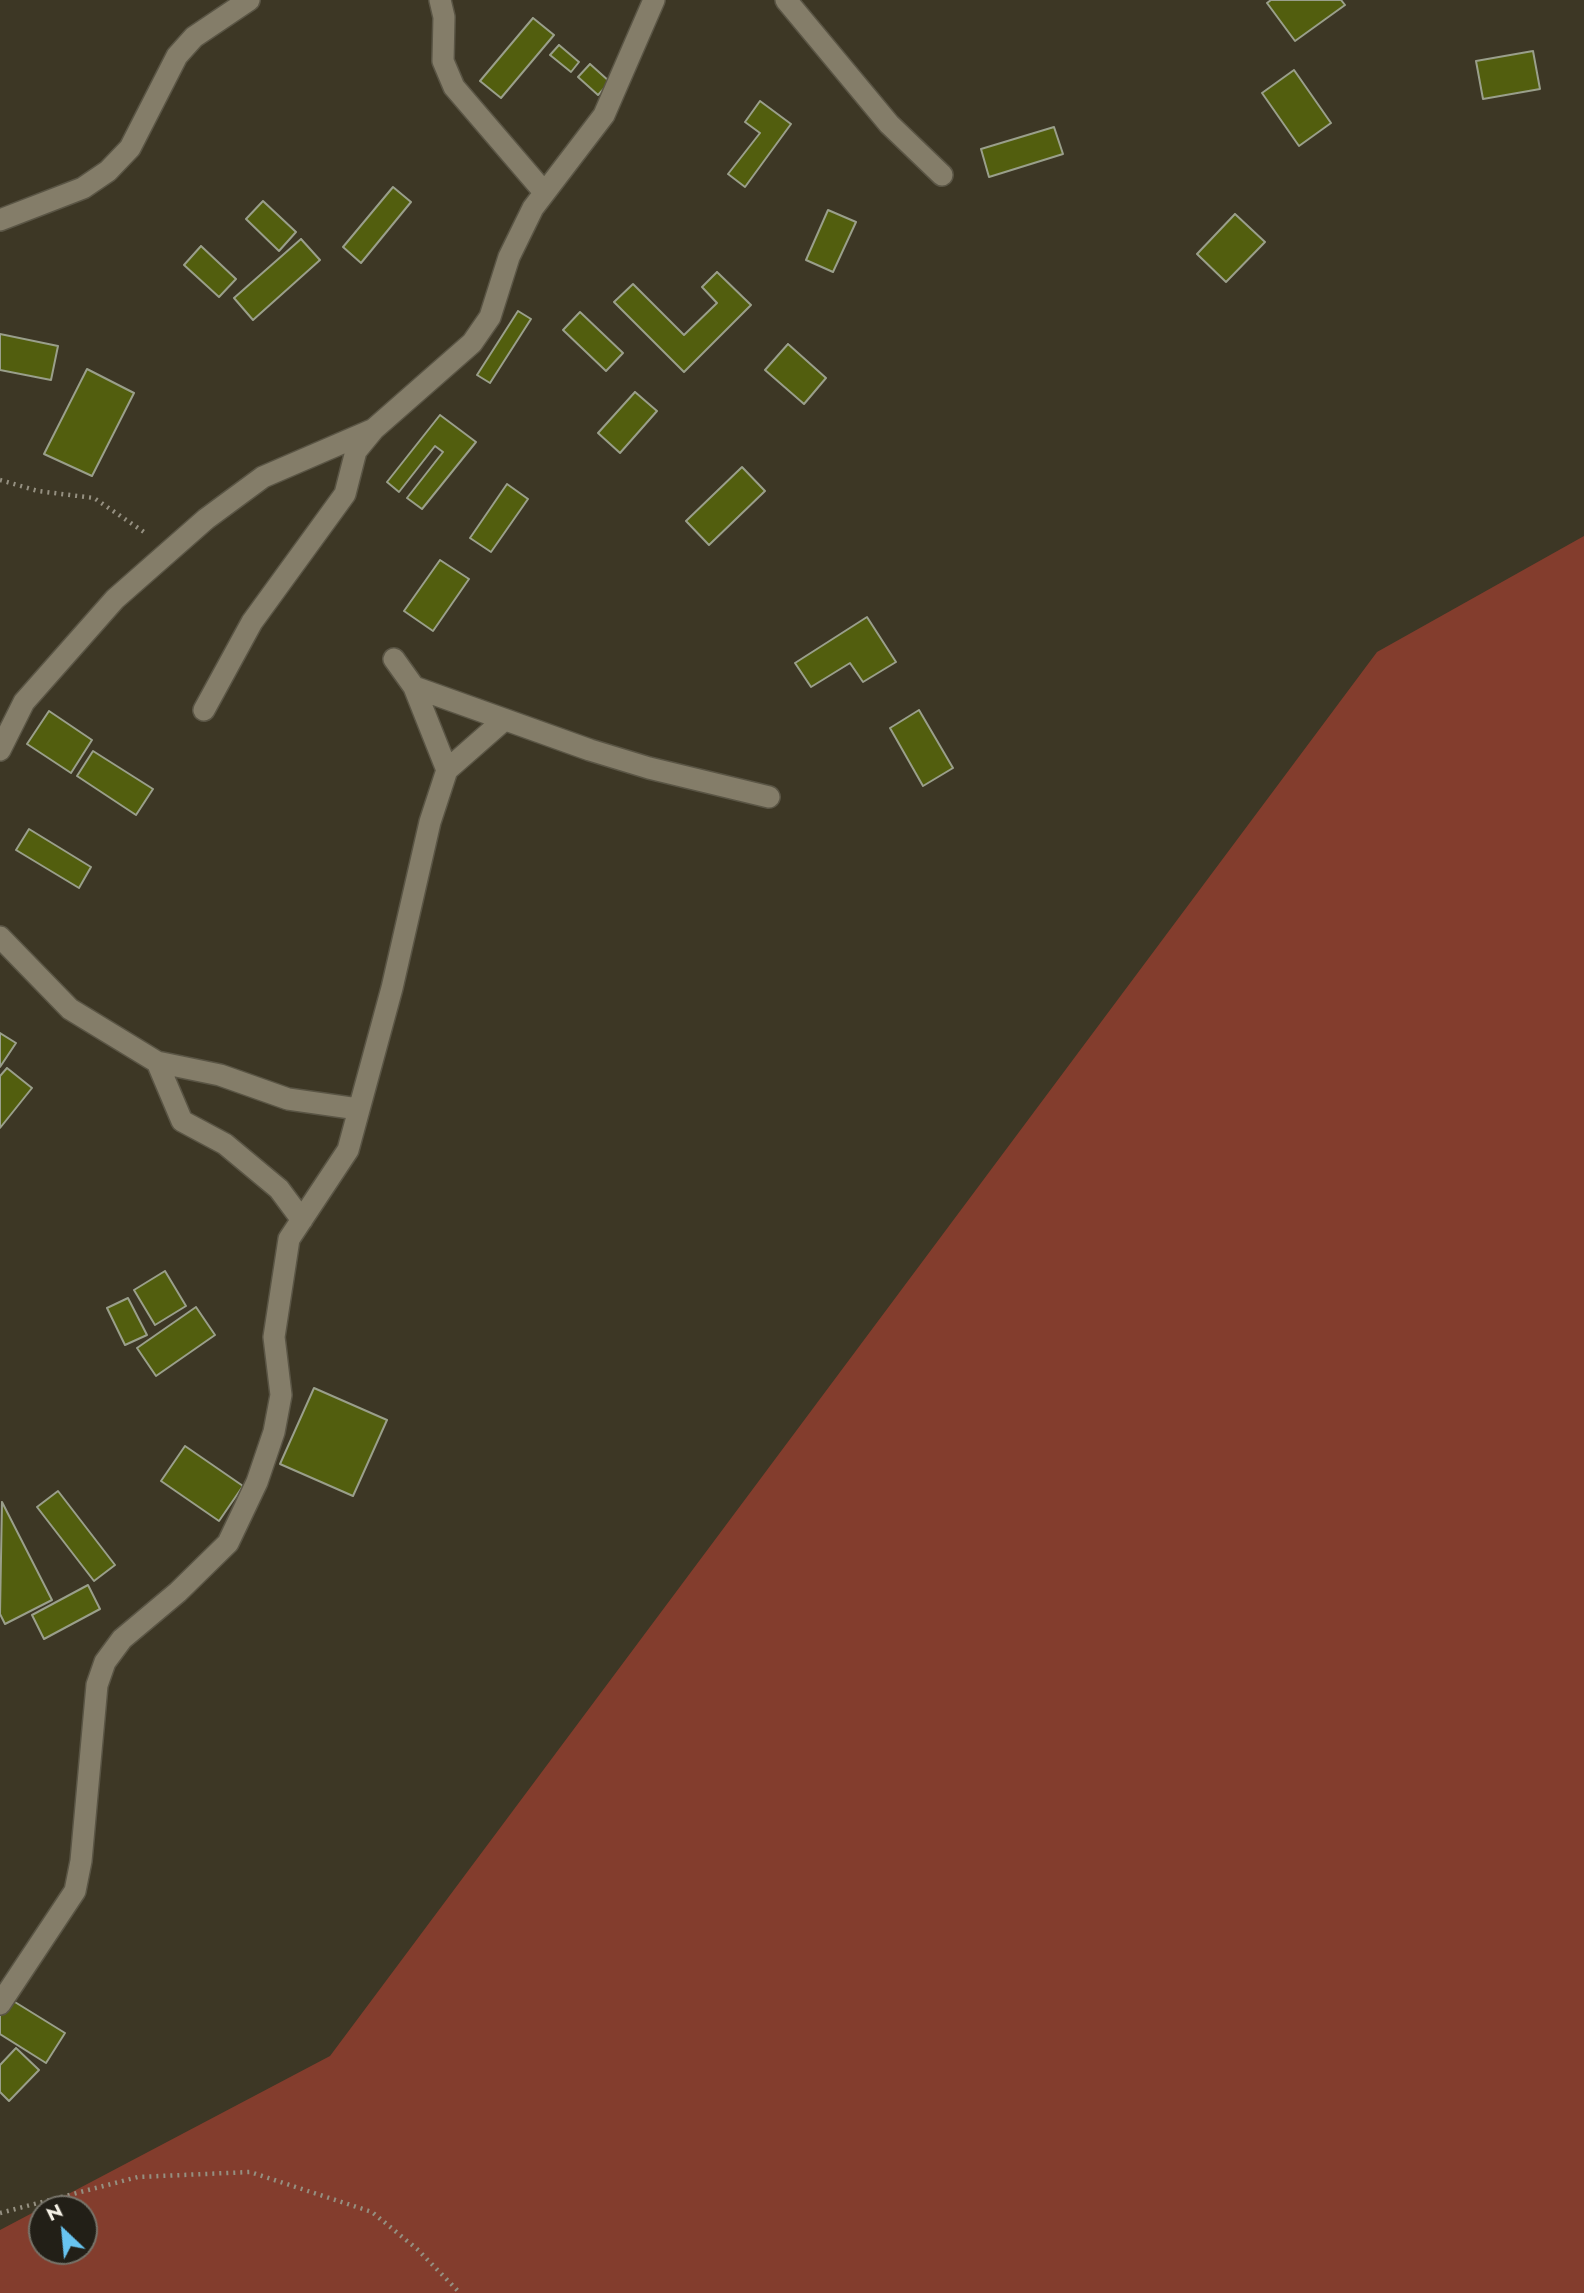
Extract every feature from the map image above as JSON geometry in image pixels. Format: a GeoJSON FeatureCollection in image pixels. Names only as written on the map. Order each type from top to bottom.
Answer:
{"type":"FeatureCollection","features":[{"type":"Feature","properties":{"kind":"street"},"geometry":{"type":"LineString","coordinates":[[0,220],[83,188],[107,172],[130,148],[177,56],[194,37],[249,0]]}},
{"type":"Feature","properties":{"kind":"street"},"geometry":{"type":"LineString","coordinates":[[440,0],[444,17],[443,61],[454,87],[544,192]]}},
{"type":"Feature","properties":{"kind":"street"},"geometry":{"type":"LineString","coordinates":[[204,709],[252,622],[345,494],[356,451],[374,429],[472,343],[490,317],[509,257],[544,192],[604,115],[654,0]]}},
{"type":"Feature","properties":{"kind":"street"},"geometry":{"type":"LineString","coordinates":[[786,0],[889,124],[942,175]]}},
{"type":"Feature","properties":{"kind":"street"},"geometry":{"type":"LineString","coordinates":[[0,750],[24,702],[115,599],[206,519],[263,477],[374,429]]}},
{"type":"Feature","properties":{"kind":"street"},"geometry":{"type":"LineString","coordinates":[[394,659],[414,687],[434,731],[447,770]]}},
{"type":"Feature","properties":{"kind":"street"},"geometry":{"type":"LineString","coordinates":[[414,687],[649,768],[769,797]]}},
{"type":"Feature","properties":{"kind":"street"},"geometry":{"type":"LineString","coordinates":[[0,2004],[75,1891],[81,1861],[97,1685],[105,1662],[122,1639],[178,1592],[228,1543],[257,1482],[274,1432],[281,1395],[274,1337],[289,1239],[348,1150],[392,988],[430,822],[447,770],[504,720]]}},
{"type":"Feature","properties":{"kind":"street"},"geometry":{"type":"LineString","coordinates":[[0,937],[69,1009],[157,1062],[220,1075],[288,1099],[358,1109]]}},
{"type":"Feature","properties":{"kind":"street"},"geometry":{"type":"LineString","coordinates":[[157,1062],[182,1121],[225,1144],[243,1158],[279,1189],[302,1220]]}},
{"type":"Feature","properties":{"kind":"path"},"geometry":{"type":"LineString","coordinates":[[0,480],[38,491],[94,498],[140,527],[166,554]]}},
{"type":"Feature","properties":{"kind":"path"},"geometry":{"type":"LineString","coordinates":[[0,2213],[138,2176],[250,2172],[372,2212],[417,2249],[460,2293]]}},
{"type":"Feature","properties":{"kind":"shaded area"},"geometry":{"type":"Polygon","coordinates":[[[1584,536],[1584,2293],[0,2293],[0,2230],[28,2215],[28,2265],[98,2265],[98,2195],[66,2195],[330,2056],[1377,652],[1584,536]]]}},
{"type":"Feature","properties":{"kind":"building"},"geometry":{"type":"Polygon","coordinates":[[[1271,0],[1341,0],[1345,5],[1295,41],[1267,3],[1271,0]]]}},
{"type":"Feature","properties":{"kind":"building"},"geometry":{"type":"Polygon","coordinates":[[[533,18],[554,35],[501,98],[480,81],[533,18]]]}},
{"type":"Feature","properties":{"kind":"building"},"geometry":{"type":"Polygon","coordinates":[[[559,45],[579,62],[571,72],[550,55],[559,45]]]}},
{"type":"Feature","properties":{"kind":"building"},"geometry":{"type":"Polygon","coordinates":[[[1533,51],[1540,89],[1483,99],[1476,61],[1533,51]]]}},
{"type":"Feature","properties":{"kind":"building"},"geometry":{"type":"Polygon","coordinates":[[[590,64],[610,82],[598,95],[578,77],[590,64]]]}},
{"type":"Feature","properties":{"kind":"building"},"geometry":{"type":"Polygon","coordinates":[[[1294,70],[1331,123],[1299,146],[1262,93],[1294,70]]]}},
{"type":"Feature","properties":{"kind":"building"},"geometry":{"type":"Polygon","coordinates":[[[760,101],[791,124],[745,187],[728,174],[760,133],[745,122],[760,101]]]}},
{"type":"Feature","properties":{"kind":"building"},"geometry":{"type":"Polygon","coordinates":[[[1054,127],[1063,154],[989,177],[981,149],[1054,127]]]}},
{"type":"Feature","properties":{"kind":"building"},"geometry":{"type":"Polygon","coordinates":[[[393,187],[411,202],[361,263],[343,247],[393,187]]]}},
{"type":"Feature","properties":{"kind":"building"},"geometry":{"type":"Polygon","coordinates":[[[263,201],[296,232],[279,251],[246,219],[263,201]]]}},
{"type":"Feature","properties":{"kind":"building"},"geometry":{"type":"Polygon","coordinates":[[[828,210],[856,222],[833,272],[806,260],[828,210]]]}},
{"type":"Feature","properties":{"kind":"building"},"geometry":{"type":"Polygon","coordinates":[[[1235,214],[1265,242],[1226,282],[1197,254],[1235,214]]]}},
{"type":"Feature","properties":{"kind":"building"},"geometry":{"type":"Polygon","coordinates":[[[301,239],[320,260],[253,320],[234,298],[301,239]]]}},
{"type":"Feature","properties":{"kind":"building"},"geometry":{"type":"Polygon","coordinates":[[[201,246],[236,279],[219,297],[184,265],[201,246]]]}},
{"type":"Feature","properties":{"kind":"building"},"geometry":{"type":"Polygon","coordinates":[[[717,272],[751,305],[684,372],[614,302],[633,284],[684,335],[717,303],[702,287],[717,272]]]}},
{"type":"Feature","properties":{"kind":"building"},"geometry":{"type":"Polygon","coordinates":[[[518,311],[531,319],[490,383],[477,375],[518,311]]]}},
{"type":"Feature","properties":{"kind":"building"},"geometry":{"type":"Polygon","coordinates":[[[580,312],[623,353],[606,371],[563,330],[580,312]]]}},
{"type":"Feature","properties":{"kind":"building"},"geometry":{"type":"Polygon","coordinates":[[[0,334],[58,346],[51,380],[0,370],[0,334]]]}},
{"type":"Feature","properties":{"kind":"building"},"geometry":{"type":"Polygon","coordinates":[[[788,344],[826,378],[804,404],[765,370],[788,344]]]}},
{"type":"Feature","properties":{"kind":"building"},"geometry":{"type":"Polygon","coordinates":[[[87,369],[134,393],[92,476],[44,454],[87,369]]]}},
{"type":"Feature","properties":{"kind":"building"},"geometry":{"type":"Polygon","coordinates":[[[635,392],[657,411],[620,453],[598,433],[635,392]]]}},
{"type":"Feature","properties":{"kind":"building"},"geometry":{"type":"Polygon","coordinates":[[[440,415],[476,442],[422,509],[407,498],[443,452],[435,446],[399,492],[387,482],[440,415]]]}},
{"type":"Feature","properties":{"kind":"building"},"geometry":{"type":"Polygon","coordinates":[[[742,467],[765,491],[709,545],[686,521],[742,467]]]}},
{"type":"Feature","properties":{"kind":"building"},"geometry":{"type":"Polygon","coordinates":[[[507,484],[528,499],[491,552],[470,538],[507,484]]]}},
{"type":"Feature","properties":{"kind":"building"},"geometry":{"type":"Polygon","coordinates":[[[440,560],[469,579],[433,631],[404,611],[440,560]]]}},
{"type":"Feature","properties":{"kind":"building"},"geometry":{"type":"Polygon","coordinates":[[[867,617],[896,662],[863,682],[850,663],[811,687],[795,663],[867,617]]]}},
{"type":"Feature","properties":{"kind":"building"},"geometry":{"type":"Polygon","coordinates":[[[919,710],[953,768],[923,786],[890,728],[919,710]]]}},
{"type":"Feature","properties":{"kind":"building"},"geometry":{"type":"Polygon","coordinates":[[[49,711],[92,740],[71,773],[27,744],[49,711]]]}},
{"type":"Feature","properties":{"kind":"building"},"geometry":{"type":"Polygon","coordinates":[[[93,751],[153,789],[136,815],[77,776],[93,751]]]}},
{"type":"Feature","properties":{"kind":"building"},"geometry":{"type":"Polygon","coordinates":[[[29,829],[91,867],[79,888],[16,850],[29,829]]]}},
{"type":"Feature","properties":{"kind":"building"},"geometry":{"type":"Polygon","coordinates":[[[0,1033],[16,1043],[0,1067],[0,1033]]]}},
{"type":"Feature","properties":{"kind":"building"},"geometry":{"type":"Polygon","coordinates":[[[7,1068],[32,1088],[0,1128],[0,1076],[7,1068]]]}},
{"type":"Feature","properties":{"kind":"building"},"geometry":{"type":"Polygon","coordinates":[[[165,1271],[186,1306],[155,1325],[134,1290],[165,1271]]]}},
{"type":"Feature","properties":{"kind":"building"},"geometry":{"type":"Polygon","coordinates":[[[128,1298],[147,1335],[125,1345],[107,1308],[128,1298]]]}},
{"type":"Feature","properties":{"kind":"building"},"geometry":{"type":"Polygon","coordinates":[[[196,1307],[215,1335],[156,1376],[137,1348],[196,1307]]]}},
{"type":"Feature","properties":{"kind":"building"},"geometry":{"type":"Polygon","coordinates":[[[314,1388],[387,1420],[353,1496],[280,1464],[314,1388]]]}},
{"type":"Feature","properties":{"kind":"building"},"geometry":{"type":"Polygon","coordinates":[[[185,1446],[243,1486],[219,1521],[161,1481],[185,1446]]]}},
{"type":"Feature","properties":{"kind":"building"},"geometry":{"type":"Polygon","coordinates":[[[58,1491],[115,1565],[94,1581],[37,1507],[58,1491]]]}},
{"type":"Feature","properties":{"kind":"building"},"geometry":{"type":"Polygon","coordinates":[[[2,1502],[52,1600],[5,1624],[0,1614],[2,1502]]]}},
{"type":"Feature","properties":{"kind":"building"},"geometry":{"type":"Polygon","coordinates":[[[88,1585],[100,1609],[44,1639],[32,1615],[88,1585]]]}},
{"type":"Feature","properties":{"kind":"building"},"geometry":{"type":"Polygon","coordinates":[[[10,1999],[65,2033],[46,2063],[0,2034],[0,2015],[10,1999]]]}},
{"type":"Feature","properties":{"kind":"building"},"geometry":{"type":"Polygon","coordinates":[[[16,2048],[39,2070],[9,2101],[0,2092],[0,2065],[16,2048]]]}}]}
